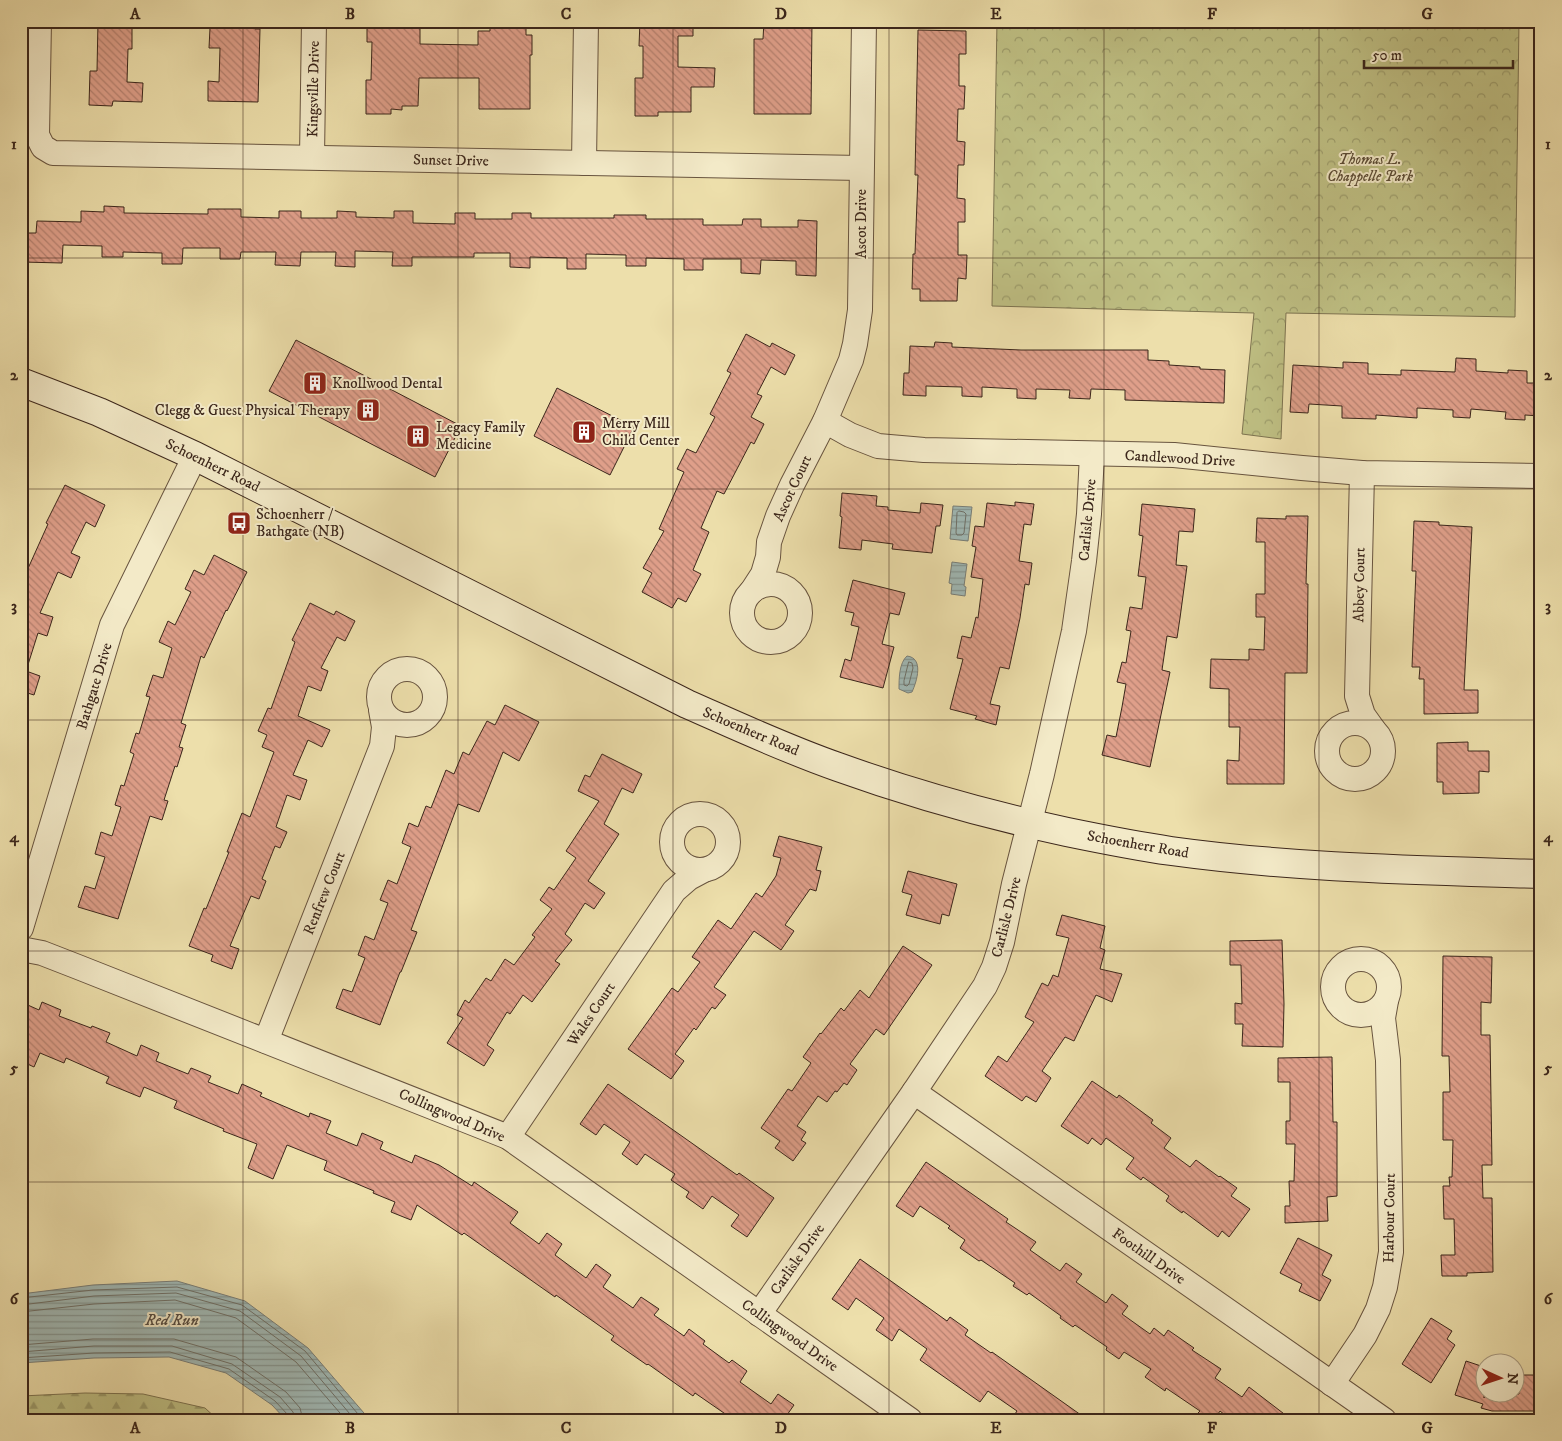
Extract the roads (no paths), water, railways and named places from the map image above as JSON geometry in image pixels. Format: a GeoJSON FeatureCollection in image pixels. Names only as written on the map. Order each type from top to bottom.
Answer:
{"type":"FeatureCollection","features":[{"type":"Feature","properties":{"kind":"main road","name":"Schoenherr Road"},"geometry":{"type":"LineString","coordinates":[[21,382],[99,412],[196,456],[687,704],[746,731],[836,767],[903,790],[1029,824],[1170,851],[1234,859],[1299,864],[1541,874]]}},
{"type":"Feature","properties":{"kind":"street","name":"Sunset Drive"},"geometry":{"type":"LineString","coordinates":[[39,21],[37,135],[43,147],[60,153],[861,168]]}},
{"type":"Feature","properties":{"kind":"street","name":"Kingsville Drive"},"geometry":{"type":"LineString","coordinates":[[312,157],[314,21]]}},
{"type":"Feature","properties":{"kind":"street"},"geometry":{"type":"LineString","coordinates":[[584,163],[586,21]]}},
{"type":"Feature","properties":{"kind":"street","name":"Ascot Drive"},"geometry":{"type":"LineString","coordinates":[[825,422],[844,377],[855,344],[860,310],[864,21]]}},
{"type":"Feature","properties":{"kind":"street","name":"Candlewood Drive"},"geometry":{"type":"LineString","coordinates":[[825,422],[850,435],[878,446],[924,450],[1174,455],[1362,473],[1541,476]]}},
{"type":"Feature","properties":{"kind":"street","name":"Ascot Court"},"geometry":{"type":"LineString","coordinates":[[768,557],[772,573],[779,585],[794,595],[800,612],[799,621],[795,629],[788,636],[770,642],[761,640],[746,627],[743,618],[743,608],[746,598],[763,574],[768,557],[769,542],[778,516],[825,422]]}},
{"type":"Feature","properties":{"kind":"street","name":"Carlisle Drive"},"geometry":{"type":"LineString","coordinates":[[759,1314],[914,1092],[985,986],[994,966],[1002,942],[1074,631],[1089,514],[1092,454]]}},
{"type":"Feature","properties":{"kind":"street","name":"Bathgate Drive"},"geometry":{"type":"LineString","coordinates":[[21,928],[112,625],[196,456]]}},
{"type":"Feature","properties":{"kind":"street","name":"Abbey Court"},"geometry":{"type":"LineString","coordinates":[[1357,696],[1350,714],[1328,742],[1327,751],[1328,760],[1332,768],[1347,779],[1357,780],[1367,778],[1375,772],[1384,755],[1380,736],[1363,715],[1357,696],[1362,473]]}},
{"type":"Feature","properties":{"kind":"street"},"geometry":{"type":"LineString","coordinates":[[752,591],[770,584],[779,585]]}},
{"type":"Feature","properties":{"kind":"street","name":"Renfrew Court"},"geometry":{"type":"LineString","coordinates":[[266,1040],[382,746],[384,727],[379,700],[383,682],[390,674],[398,670],[418,671],[426,676],[432,684],[435,692],[433,710],[420,723],[411,725],[396,733],[382,746]]}},
{"type":"Feature","properties":{"kind":"street"},"geometry":{"type":"LineString","coordinates":[[382,710],[394,722],[402,725],[411,725]]}},
{"type":"Feature","properties":{"kind":"street"},"geometry":{"type":"LineString","coordinates":[[1340,728],[1356,723],[1373,729]]}},
{"type":"Feature","properties":{"kind":"street","name":"Wales Court"},"geometry":{"type":"LineString","coordinates":[[508,1137],[674,891],[689,878],[720,862],[728,846],[728,836],[725,828],[710,815],[701,813],[691,814],[682,819],[676,826],[672,835],[671,845],[677,872],[674,891]]}},
{"type":"Feature","properties":{"kind":"street"},"geometry":{"type":"LineString","coordinates":[[674,854],[679,862],[686,867],[704,870]]}},
{"type":"Feature","properties":{"kind":"street","name":"Collingwood Drive"},"geometry":{"type":"LineString","coordinates":[[21,949],[42,953],[508,1137],[910,1420]]}},
{"type":"Feature","properties":{"kind":"street","name":"Harbour Court"},"geometry":{"type":"LineString","coordinates":[[1332,1384],[1364,1335],[1378,1309],[1385,1287],[1391,1252],[1388,1060],[1383,1018],[1389,993],[1389,984],[1387,975],[1382,968],[1366,959],[1356,959],[1339,969],[1334,977],[1332,987],[1334,997],[1346,1012],[1371,1024],[1384,1037]]}},
{"type":"Feature","properties":{"kind":"street"},"geometry":{"type":"LineString","coordinates":[[1355,1015],[1364,1016],[1373,1013],[1386,1001]]}},
{"type":"Feature","properties":{"kind":"street","name":"Foothill Drive"},"geometry":{"type":"LineString","coordinates":[[914,1092],[1384,1420]]}},
{"type":"Feature","properties":{"kind":"water"},"geometry":{"type":"Polygon","coordinates":[[[953,506],[972,507],[968,541],[950,539],[953,506]]]}},
{"type":"Feature","properties":{"kind":"water"},"geometry":{"type":"Polygon","coordinates":[[[952,562],[967,564],[964,586],[966,587],[965,596],[951,594],[952,584],[949,583],[952,562]]]}},
{"type":"Feature","properties":{"kind":"water"},"geometry":{"type":"Polygon","coordinates":[[[907,656],[916,661],[918,671],[912,692],[908,693],[899,689],[901,667],[907,656]]]}},
{"type":"Feature","properties":{"kind":"water","name":"Red Run"},"geometry":{"type":"Polygon","coordinates":[[[177,1281],[245,1301],[308,1348],[370,1420],[286,1420],[272,1405],[226,1373],[169,1357],[94,1358],[21,1363],[21,1294],[93,1285],[177,1281]]]}},
{"type":"Feature","properties":{"kind":"place","name":"Knollwood Dental"},"geometry":{"type":"Point","coordinates":[315,383]}},
{"type":"Feature","properties":{"kind":"place","name":"Clegg & Guest Physical Therapy"},"geometry":{"type":"Point","coordinates":[368,410]}},
{"type":"Feature","properties":{"kind":"place","name":"Merry Mill Child Center"},"geometry":{"type":"Point","coordinates":[584,432]}},
{"type":"Feature","properties":{"kind":"place","name":"Legacy Family Medicine"},"geometry":{"type":"Point","coordinates":[418,436]}},
{"type":"Feature","properties":{"kind":"place","name":"Schoenherr / Bathgate (NB)"},"geometry":{"type":"Point","coordinates":[239,523]}},
{"type":"Feature","properties":{"kind":"park label","name":"Thomas L. Chappelle Park"},"geometry":{"type":"Point","coordinates":[1370,168]}}]}
